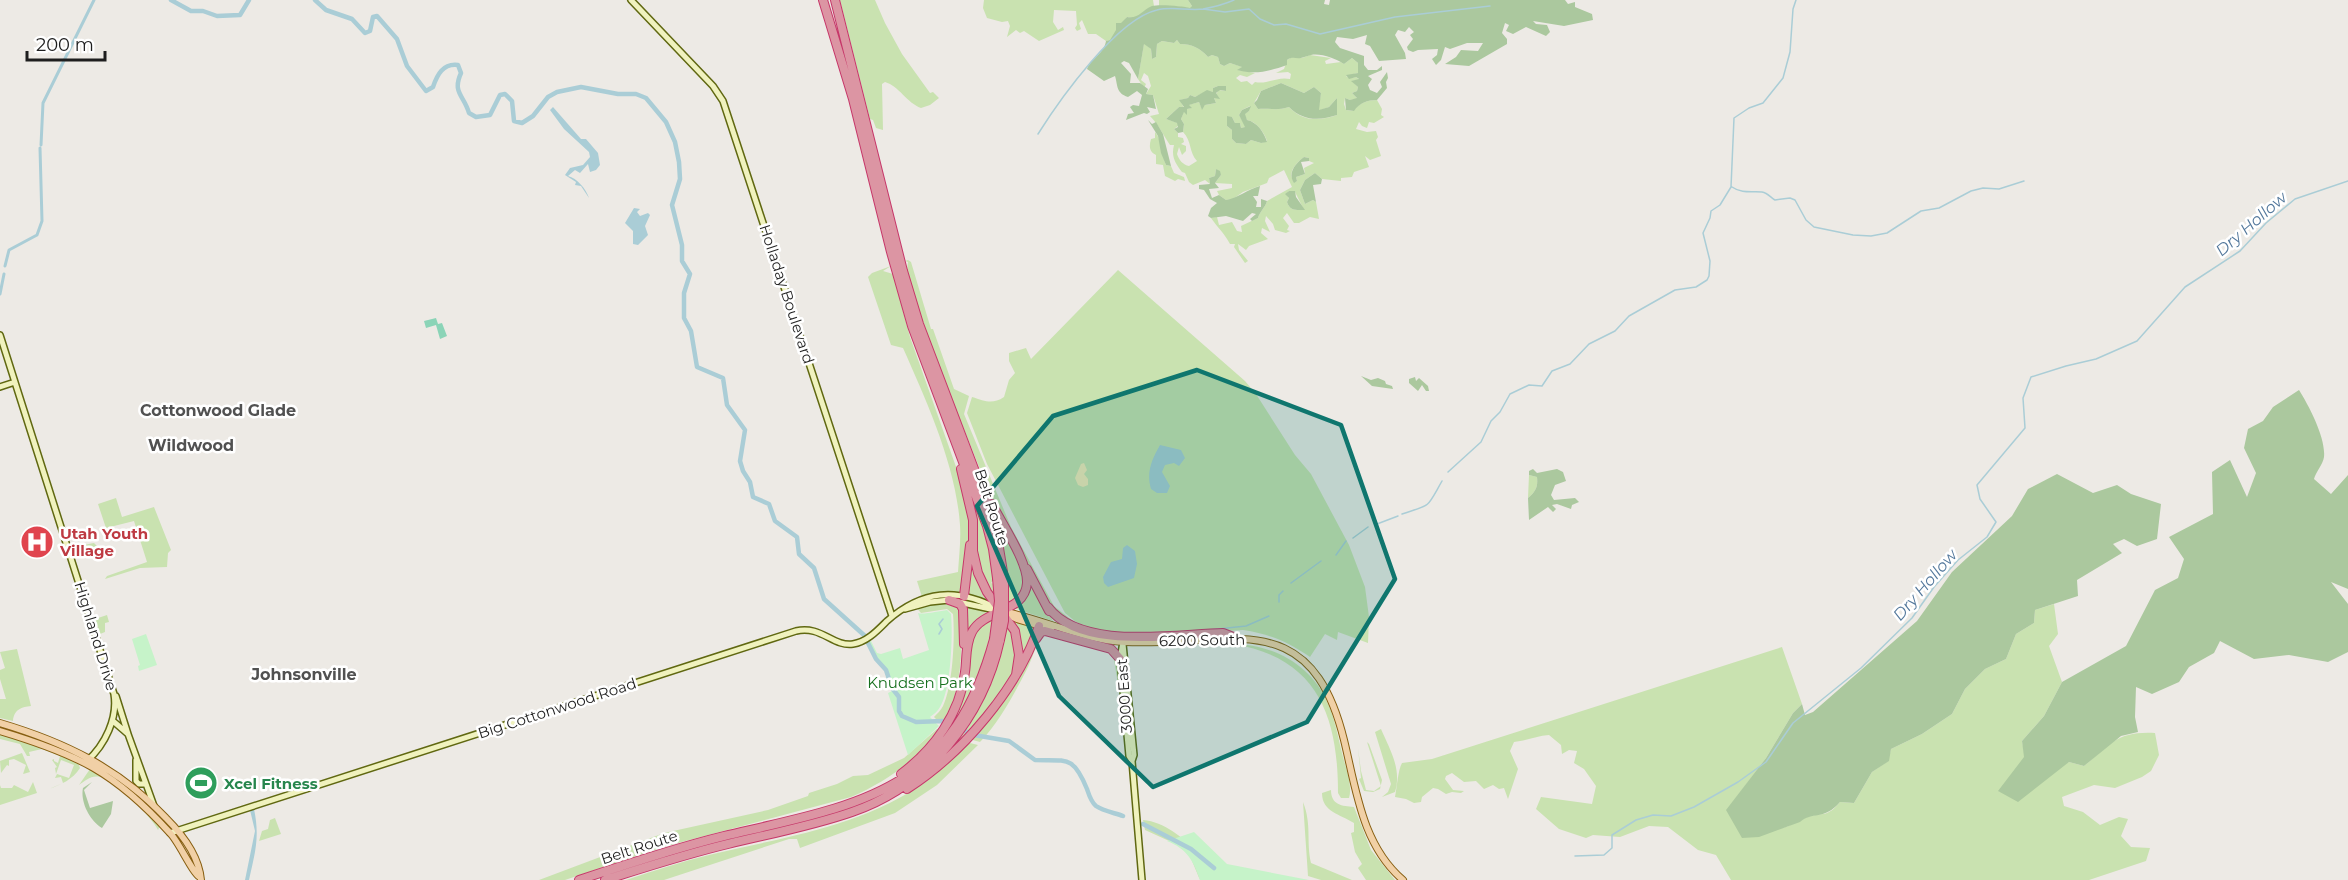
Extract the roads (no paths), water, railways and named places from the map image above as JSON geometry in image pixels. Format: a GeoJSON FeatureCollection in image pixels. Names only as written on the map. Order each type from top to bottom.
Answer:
{"type":"FeatureCollection","features":[{"type":"Feature","properties":{"kind":"highway","name":"Belt Route"},"geometry":{"type":"LineString","coordinates":[[823,0],[853,99],[912,326],[987,526],[1001,578]]}},
{"type":"Feature","properties":{"kind":"highway","name":"Belt Route"},"geometry":{"type":"LineString","coordinates":[[835,0],[894,250]]}},
{"type":"Feature","properties":{"kind":"highway","name":"Belt Route"},"geometry":{"type":"LineString","coordinates":[[605,880],[698,851],[854,812],[900,789],[929,767],[964,720],[997,639],[1001,578],[995,524],[900,273]]}},
{"type":"Feature","properties":{"kind":"highway"},"geometry":{"type":"LineString","coordinates":[[946,419],[966,484],[973,520],[974,551],[978,573],[987,592],[1015,631],[1019,642],[1020,655],[1016,675]]}},
{"type":"Feature","properties":{"kind":"highway"},"geometry":{"type":"LineString","coordinates":[[976,472],[1048,607],[1056,620],[1068,629]]}},
{"type":"Feature","properties":{"kind":"highway"},"geometry":{"type":"LineString","coordinates":[[964,599],[973,520]]}},
{"type":"Feature","properties":{"kind":"highway"},"geometry":{"type":"LineString","coordinates":[[948,743],[954,714],[960,699],[967,648],[972,631],[986,617],[1019,601],[1027,585],[1025,570],[1016,549]]}},
{"type":"Feature","properties":{"kind":"highway"},"geometry":{"type":"LineString","coordinates":[[950,600],[960,604],[963,609],[965,672]]}},
{"type":"Feature","properties":{"kind":"highway"},"geometry":{"type":"LineString","coordinates":[[1048,607],[1063,622],[1106,635],[1223,633],[1236,638]]}},
{"type":"Feature","properties":{"kind":"highway"},"geometry":{"type":"LineString","coordinates":[[1032,645],[1039,626]]}},
{"type":"Feature","properties":{"kind":"highway"},"geometry":{"type":"LineString","coordinates":[[948,743],[976,728],[1016,675],[1041,632],[1045,631],[1111,649],[1120,659]]}},
{"type":"Feature","properties":{"kind":"highway","name":"Belt Route"},"geometry":{"type":"LineString","coordinates":[[579,880],[696,843],[825,812],[871,793],[893,780],[918,760],[948,743]]}},
{"type":"Feature","properties":{"kind":"main road","name":"Holladay Boulevard"},"geometry":{"type":"LineString","coordinates":[[631,0],[713,86],[723,101],[894,615]]}},
{"type":"Feature","properties":{"kind":"main road","name":"Highland Drive"},"geometry":{"type":"LineString","coordinates":[[0,335],[114,690],[116,706],[113,721]]}},
{"type":"Feature","properties":{"kind":"main road"},"geometry":{"type":"LineString","coordinates":[[0,387],[15,382]]}},
{"type":"Feature","properties":{"kind":"main road","name":"6200 South"},"geometry":{"type":"LineString","coordinates":[[894,615],[913,602],[939,595],[964,599],[1068,629],[1123,642]]}},
{"type":"Feature","properties":{"kind":"main road"},"geometry":{"type":"LineString","coordinates":[[887,599],[896,606],[913,602]]}},
{"type":"Feature","properties":{"kind":"main road","name":"6200 South"},"geometry":{"type":"LineString","coordinates":[[894,615],[919,604],[964,599]]}},
{"type":"Feature","properties":{"kind":"main road","name":"6200 South"},"geometry":{"type":"LineString","coordinates":[[1001,610],[1017,619],[1102,644],[1257,639],[1279,646],[1300,659],[1318,677],[1335,708],[1366,828],[1386,863],[1403,880]]}},
{"type":"Feature","properties":{"kind":"main road","name":"Big Cottonwood Road"},"geometry":{"type":"LineString","coordinates":[[174,832],[796,631],[812,629],[846,644],[857,643],[870,636],[894,615]]}},
{"type":"Feature","properties":{"kind":"main road","name":"3000 East"},"geometry":{"type":"LineString","coordinates":[[1123,642],[1120,659],[1129,756],[1132,761]]}},
{"type":"Feature","properties":{"kind":"main road","name":"3000 East"},"geometry":{"type":"LineString","coordinates":[[1123,642],[1134,756],[1132,761],[1142,880]]}},
{"type":"Feature","properties":{"kind":"main road"},"geometry":{"type":"LineString","coordinates":[[1102,644],[1115,649],[1120,659]]}},
{"type":"Feature","properties":{"kind":"main road"},"geometry":{"type":"LineString","coordinates":[[114,690],[136,760],[154,806]]}},
{"type":"Feature","properties":{"kind":"main road"},"geometry":{"type":"LineString","coordinates":[[89,761],[113,721],[128,734]]}},
{"type":"Feature","properties":{"kind":"main road"},"geometry":{"type":"LineString","coordinates":[[0,723],[53,740],[131,784],[154,806],[195,856],[202,873],[201,879]]}},
{"type":"Feature","properties":{"kind":"main road"},"geometry":{"type":"LineString","coordinates":[[0,732],[89,761],[134,796],[174,832]]}},
{"type":"Feature","properties":{"kind":"water"},"geometry":{"type":"Polygon","coordinates":[[[553,107],[581,139],[586,139],[598,153],[600,165],[596,170],[590,172],[588,164],[580,173],[575,170],[568,176],[581,184],[589,198],[581,186],[575,185],[576,182],[565,175],[570,168],[583,165],[590,157],[589,152],[564,129],[550,110],[553,107]]]}},
{"type":"Feature","properties":{"kind":"water"},"geometry":{"type":"Polygon","coordinates":[[[634,208],[640,209],[637,212],[640,216],[648,213],[650,215],[645,226],[648,235],[638,245],[633,244],[633,231],[625,223],[634,208]]]}},
{"type":"Feature","properties":{"kind":"water"},"geometry":{"type":"Polygon","coordinates":[[[1160,445],[1181,450],[1185,458],[1179,466],[1174,463],[1165,465],[1162,472],[1170,486],[1167,493],[1157,493],[1151,489],[1149,477],[1160,445]]]}},
{"type":"Feature","properties":{"kind":"water"},"geometry":{"type":"Polygon","coordinates":[[[1127,545],[1135,551],[1137,564],[1134,578],[1108,587],[1103,577],[1111,562],[1122,559],[1123,548],[1127,545]]]}},
{"type":"Feature","properties":{"kind":"water"},"geometry":{"type":"Polygon","coordinates":[[[254,809],[257,828],[256,845],[249,880],[245,880],[255,831],[250,810],[254,809]]]}},
{"type":"Feature","properties":{"kind":"waterway"},"geometry":{"type":"LineString","coordinates":[[41,145],[43,103],[94,0]]}},
{"type":"Feature","properties":{"kind":"waterway"},"geometry":{"type":"LineString","coordinates":[[171,0],[191,11],[203,11],[217,16],[240,15],[249,0]]}},
{"type":"Feature","properties":{"kind":"waterway"},"geometry":{"type":"LineString","coordinates":[[315,0],[326,10],[352,19],[365,33],[370,31],[373,17],[377,16],[397,39],[407,66],[426,91],[433,87],[439,74],[445,68],[458,65],[461,73],[458,90],[469,113],[476,117],[490,115],[500,95],[505,94],[512,101],[514,121],[522,123],[533,116],[548,97],[557,92],[581,87],[618,94],[636,94],[646,98],[666,122],[675,142],[679,162],[680,179],[672,205],[682,245],[682,261],[690,274],[684,293],[684,318],[691,331],[697,367],[723,378],[727,405],[745,430],[740,461],[750,482],[753,497],[769,504],[775,521],[797,537],[799,554],[814,568],[824,599],[865,636]]}},
{"type":"Feature","properties":{"kind":"waterway"},"geometry":{"type":"LineString","coordinates":[[1038,134],[1060,101],[1091,62],[1125,28],[1141,16],[1163,9],[1203,9],[1234,0]]}},
{"type":"Feature","properties":{"kind":"waterway"},"geometry":{"type":"LineString","coordinates":[[1448,472],[1481,442],[1491,421],[1500,412],[1510,394],[1529,385],[1542,386],[1552,371],[1570,364],[1589,344],[1615,331],[1629,316],[1675,290],[1696,287],[1707,280],[1710,261],[1703,233],[1711,211],[1720,205],[1731,187],[1734,118],[1749,108],[1763,103],[1783,78],[1790,52],[1793,9],[1796,0]]}},
{"type":"Feature","properties":{"kind":"waterway"},"geometry":{"type":"LineString","coordinates":[[1203,9],[1225,12],[1249,9],[1260,19],[1274,25],[1286,24],[1320,34],[1395,17],[1490,6]]}},
{"type":"Feature","properties":{"kind":"waterway"},"geometry":{"type":"LineString","coordinates":[[5,266],[9,250],[37,235],[42,221],[40,148]]}},
{"type":"Feature","properties":{"kind":"waterway"},"geometry":{"type":"LineString","coordinates":[[1732,187],[1743,191],[1768,194],[1775,200],[1790,198],[1795,200],[1806,220],[1814,227],[1853,235],[1871,236],[1887,233],[1921,211],[1939,208],[1971,191],[1983,188],[1999,189],[2024,181]]}},
{"type":"Feature","properties":{"kind":"waterway","name":"Dry Hollow"},"geometry":{"type":"LineString","coordinates":[[1575,856],[1604,855],[1612,848],[1612,835],[1636,820],[1653,815],[1671,816],[1694,807],[1738,782],[1766,762],[1793,723],[1861,668],[1912,618],[1934,587],[1958,560],[1987,537],[1996,522],[1980,499],[1977,485],[2025,428],[2023,398],[2031,377],[2096,359],[2137,341],[2185,287],[2240,251],[2266,223],[2295,199],[2348,181]]}},
{"type":"Feature","properties":{"kind":"waterway"},"geometry":{"type":"LineString","coordinates":[[0,294],[4,274]]}},
{"type":"Feature","properties":{"kind":"waterway"},"geometry":{"type":"LineString","coordinates":[[1402,514],[1427,504],[1442,481]]}},
{"type":"Feature","properties":{"kind":"waterway"},"geometry":{"type":"LineString","coordinates":[[1377,524],[1398,516]]}},
{"type":"Feature","properties":{"kind":"waterway"},"geometry":{"type":"LineString","coordinates":[[1353,538],[1368,527]]}},
{"type":"Feature","properties":{"kind":"waterway"},"geometry":{"type":"LineString","coordinates":[[1336,555],[1346,541]]}},
{"type":"Feature","properties":{"kind":"waterway"},"geometry":{"type":"LineString","coordinates":[[1291,583],[1321,561]]}},
{"type":"Feature","properties":{"kind":"waterway"},"geometry":{"type":"LineString","coordinates":[[1279,602],[1279,595],[1283,591]]}},
{"type":"Feature","properties":{"kind":"waterway"},"geometry":{"type":"LineString","coordinates":[[1199,631],[1246,626],[1269,616]]}},
{"type":"Feature","properties":{"kind":"waterway"},"geometry":{"type":"LineString","coordinates":[[939,634],[942,629],[939,624],[943,619]]}},
{"type":"Feature","properties":{"kind":"waterway"},"geometry":{"type":"LineString","coordinates":[[867,641],[876,659],[886,670],[892,688],[899,697],[899,711],[902,716],[916,722],[943,721],[948,723]]}},
{"type":"Feature","properties":{"kind":"waterway"},"geometry":{"type":"LineString","coordinates":[[958,728],[974,735],[1009,741],[1035,760],[1068,762],[1077,770],[1096,806],[1123,816]]}},
{"type":"Feature","properties":{"kind":"waterway"},"geometry":{"type":"LineString","coordinates":[[1143,824],[1191,849],[1214,868]]}},
{"type":"Feature","properties":{"kind":"place","name":"Utah Youth Village"},"geometry":{"type":"Point","coordinates":[37,542]}},
{"type":"Feature","properties":{"kind":"place","name":"Xcel Fitness"},"geometry":{"type":"Point","coordinates":[201,783]}},
{"type":"Feature","properties":{"kind":"district","name":"Cottonwood Glade"},"geometry":{"type":"Point","coordinates":[218,410]}},
{"type":"Feature","properties":{"kind":"district","name":"Wildwood"},"geometry":{"type":"Point","coordinates":[191,445]}},
{"type":"Feature","properties":{"kind":"district","name":"Johnsonville"},"geometry":{"type":"Point","coordinates":[304,674]}},
{"type":"Feature","properties":{"kind":"park label","name":"Knudsen Park"},"geometry":{"type":"Point","coordinates":[920,682]}}]}
